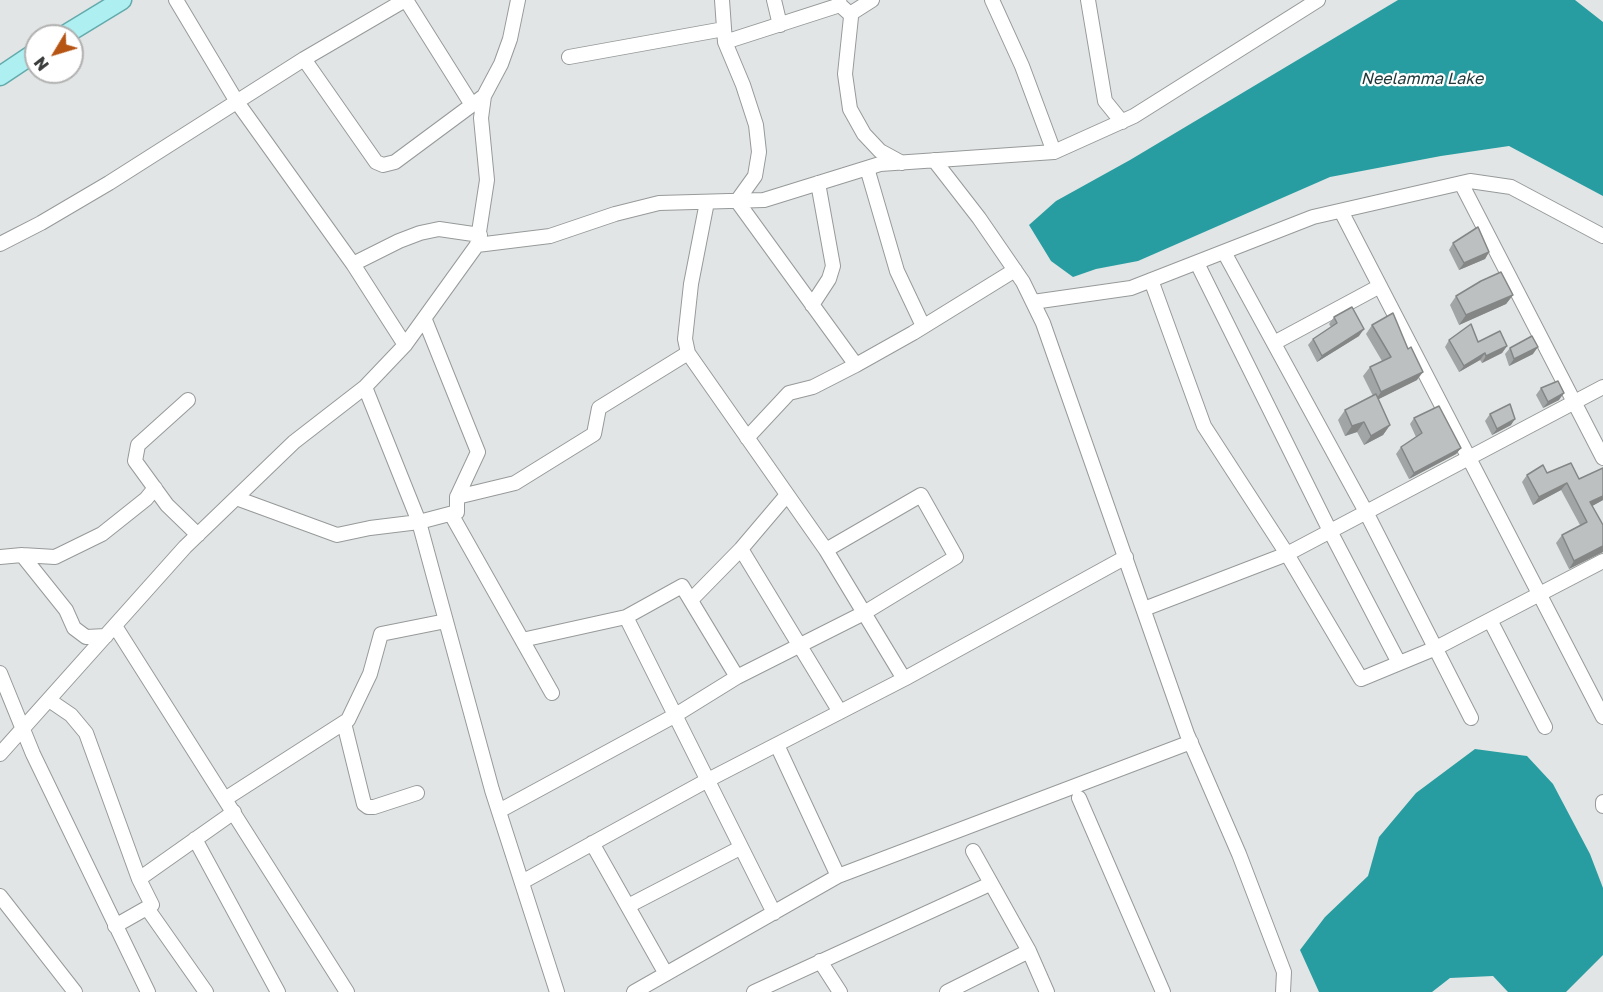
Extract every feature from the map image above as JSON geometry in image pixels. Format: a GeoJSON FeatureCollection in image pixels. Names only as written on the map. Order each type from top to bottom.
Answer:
{"type":"FeatureCollection","features":[{"type":"Feature","properties":{"kind":"main road"},"geometry":{"type":"LineString","coordinates":[[83,24],[122,0]]}},
{"type":"Feature","properties":{"kind":"main road"},"geometry":{"type":"LineString","coordinates":[[0,76],[24,60]]}},
{"type":"Feature","properties":{"kind":"street"},"geometry":{"type":"LineString","coordinates":[[176,0],[237,102],[353,264],[405,345]]}},
{"type":"Feature","properties":{"kind":"street"},"geometry":{"type":"LineString","coordinates":[[0,244],[109,183],[304,59],[405,0],[472,105]]}},
{"type":"Feature","properties":{"kind":"street"},"geometry":{"type":"LineString","coordinates":[[0,754],[198,535],[294,442],[365,387],[405,345],[424,320],[478,240],[487,180],[481,118],[484,96],[505,52],[518,0]]}},
{"type":"Feature","properties":{"kind":"street"},"geometry":{"type":"LineString","coordinates":[[722,0],[725,36],[752,115],[759,152],[755,176],[737,201]]}},
{"type":"Feature","properties":{"kind":"street"},"geometry":{"type":"LineString","coordinates":[[774,0],[780,25]]}},
{"type":"Feature","properties":{"kind":"street"},"geometry":{"type":"LineString","coordinates":[[569,57],[725,36],[780,25],[843,6],[872,0]]}},
{"type":"Feature","properties":{"kind":"street"},"geometry":{"type":"LineString","coordinates":[[992,0],[1022,66],[1054,152]]}},
{"type":"Feature","properties":{"kind":"street"},"geometry":{"type":"LineString","coordinates":[[1088,0],[1105,101],[1122,122]]}},
{"type":"Feature","properties":{"kind":"street"},"geometry":{"type":"LineString","coordinates":[[353,264],[420,232],[439,229],[478,240],[550,236],[615,214],[659,203],[764,200],[880,164],[1054,152],[1134,116],[1318,0]]}},
{"type":"Feature","properties":{"kind":"street"},"geometry":{"type":"LineString","coordinates":[[843,6],[851,28],[845,74],[850,109],[864,134],[880,151],[902,163]]}},
{"type":"Feature","properties":{"kind":"street"},"geometry":{"type":"LineString","coordinates":[[304,59],[376,162],[383,165],[396,162],[484,96]]}},
{"type":"Feature","properties":{"kind":"street"},"geometry":{"type":"LineString","coordinates":[[934,160],[979,218],[1015,270],[1043,323],[1191,742],[1239,854],[1284,972],[1283,992]]}},
{"type":"Feature","properties":{"kind":"street"},"geometry":{"type":"LineString","coordinates":[[867,168],[897,271],[923,326]]}},
{"type":"Feature","properties":{"kind":"street"},"geometry":{"type":"LineString","coordinates":[[1033,302],[1131,288],[1314,217],[1470,181],[1511,187],[1603,236]]}},
{"type":"Feature","properties":{"kind":"street"},"geometry":{"type":"LineString","coordinates":[[812,305],[829,279],[833,266],[818,183]]}},
{"type":"Feature","properties":{"kind":"street"},"geometry":{"type":"LineString","coordinates":[[1461,183],[1603,458]]}},
{"type":"Feature","properties":{"kind":"street"},"geometry":{"type":"LineString","coordinates":[[737,201],[856,364]]}},
{"type":"Feature","properties":{"kind":"street"},"geometry":{"type":"LineString","coordinates":[[707,202],[691,284],[685,339],[688,353],[786,496],[797,506],[904,679]]}},
{"type":"Feature","properties":{"kind":"street"},"geometry":{"type":"LineString","coordinates":[[1341,211],[1603,717]]}},
{"type":"Feature","properties":{"kind":"street"},"geometry":{"type":"LineString","coordinates":[[1224,252],[1366,512],[1472,718]]}},
{"type":"Feature","properties":{"kind":"street"},"geometry":{"type":"LineString","coordinates":[[1197,262],[1330,531],[1399,663]]}},
{"type":"Feature","properties":{"kind":"street"},"geometry":{"type":"LineString","coordinates":[[747,438],[789,393],[813,387],[856,364],[1015,270]]}},
{"type":"Feature","properties":{"kind":"street"},"geometry":{"type":"LineString","coordinates":[[1151,280],[1204,426],[1287,554],[1361,679],[1436,648],[1603,561]]}},
{"type":"Feature","properties":{"kind":"street"},"geometry":{"type":"LineString","coordinates":[[1274,344],[1380,286]]}},
{"type":"Feature","properties":{"kind":"street"},"geometry":{"type":"LineString","coordinates":[[236,498],[337,535],[419,522],[457,512],[457,497],[478,452],[424,320]]}},
{"type":"Feature","properties":{"kind":"street"},"geometry":{"type":"LineString","coordinates":[[457,497],[515,483],[594,434],[599,408],[688,353]]}},
{"type":"Feature","properties":{"kind":"street"},"geometry":{"type":"LineString","coordinates":[[365,387],[419,522],[499,811],[557,992]]}},
{"type":"Feature","properties":{"kind":"street"},"geometry":{"type":"LineString","coordinates":[[1144,609],[1287,554],[1603,387]]}},
{"type":"Feature","properties":{"kind":"street"},"geometry":{"type":"LineString","coordinates":[[188,400],[138,445],[135,461],[167,505],[198,535]]}},
{"type":"Feature","properties":{"kind":"street"},"geometry":{"type":"LineString","coordinates":[[0,557],[22,555],[55,557],[102,534],[155,489]]}},
{"type":"Feature","properties":{"kind":"street"},"geometry":{"type":"LineString","coordinates":[[499,811],[674,716],[737,676],[864,613],[956,557],[921,495],[826,550]]}},
{"type":"Feature","properties":{"kind":"street"},"geometry":{"type":"LineString","coordinates":[[691,600],[741,549],[786,496]]}},
{"type":"Feature","properties":{"kind":"street"},"geometry":{"type":"LineString","coordinates":[[451,514],[552,693]]}},
{"type":"Feature","properties":{"kind":"street"},"geometry":{"type":"LineString","coordinates":[[741,549],[840,712]]}},
{"type":"Feature","properties":{"kind":"street"},"geometry":{"type":"LineString","coordinates":[[22,555],[66,610],[75,628],[86,637],[111,631]]}},
{"type":"Feature","properties":{"kind":"street"},"geometry":{"type":"LineString","coordinates":[[522,882],[706,781],[904,679],[1126,557]]}},
{"type":"Feature","properties":{"kind":"street"},"geometry":{"type":"LineString","coordinates":[[522,640],[626,618],[682,586],[737,676]]}},
{"type":"Feature","properties":{"kind":"street"},"geometry":{"type":"LineString","coordinates":[[626,618],[774,913]]}},
{"type":"Feature","properties":{"kind":"street"},"geometry":{"type":"LineString","coordinates":[[1491,620],[1545,727]]}},
{"type":"Feature","properties":{"kind":"street"},"geometry":{"type":"LineString","coordinates":[[225,799],[348,720],[370,675],[381,634],[446,621]]}},
{"type":"Feature","properties":{"kind":"street"},"geometry":{"type":"LineString","coordinates":[[111,631],[225,799],[347,992]]}},
{"type":"Feature","properties":{"kind":"street"},"geometry":{"type":"LineString","coordinates":[[0,673],[33,754],[148,992]]}},
{"type":"Feature","properties":{"kind":"street"},"geometry":{"type":"LineString","coordinates":[[49,700],[71,715],[86,733],[140,879],[152,905],[115,926]]}},
{"type":"Feature","properties":{"kind":"street"},"geometry":{"type":"LineString","coordinates":[[344,723],[364,804],[374,807],[417,793]]}},
{"type":"Feature","properties":{"kind":"street"},"geometry":{"type":"LineString","coordinates":[[634,992],[838,876],[1191,742]]}},
{"type":"Feature","properties":{"kind":"street"},"geometry":{"type":"LineString","coordinates":[[777,745],[838,876]]}},
{"type":"Feature","properties":{"kind":"street"},"geometry":{"type":"LineString","coordinates":[[1079,798],[1163,992]]}},
{"type":"Feature","properties":{"kind":"street"},"geometry":{"type":"LineString","coordinates":[[140,879],[234,813]]}},
{"type":"Feature","properties":{"kind":"street"},"geometry":{"type":"LineString","coordinates":[[195,839],[278,992]]}},
{"type":"Feature","properties":{"kind":"street"},"geometry":{"type":"LineString","coordinates":[[592,843],[666,974]]}},
{"type":"Feature","properties":{"kind":"street"},"geometry":{"type":"LineString","coordinates":[[628,906],[740,848]]}},
{"type":"Feature","properties":{"kind":"street"},"geometry":{"type":"LineString","coordinates":[[973,851],[1029,951],[1047,992]]}},
{"type":"Feature","properties":{"kind":"street"},"geometry":{"type":"LineString","coordinates":[[754,992],[990,884]]}},
{"type":"Feature","properties":{"kind":"street"},"geometry":{"type":"LineString","coordinates":[[0,896],[75,992]]}},
{"type":"Feature","properties":{"kind":"street"},"geometry":{"type":"LineString","coordinates":[[147,908],[206,992]]}},
{"type":"Feature","properties":{"kind":"street"},"geometry":{"type":"LineString","coordinates":[[947,992],[1029,951]]}},
{"type":"Feature","properties":{"kind":"street"},"geometry":{"type":"LineString","coordinates":[[820,961],[840,992]]}},
{"type":"Feature","properties":{"kind":"water","name":"Neelamma Lake"},"geometry":{"type":"Polygon","coordinates":[[[1398,0],[1575,0],[1603,22],[1603,196],[1509,146],[1330,177],[1138,261],[1096,269],[1073,277],[1051,261],[1029,225],[1056,201],[1130,160],[1398,0]]]}},
{"type":"Feature","properties":{"kind":"water"},"geometry":{"type":"Polygon","coordinates":[[[1475,749],[1527,756],[1553,784],[1590,854],[1603,888],[1603,955],[1566,992],[1508,992],[1493,976],[1450,978],[1432,992],[1319,992],[1300,950],[1325,917],[1368,876],[1379,837],[1416,793],[1475,749]]]}},
{"type":"Feature","properties":{"kind":"building"},"geometry":{"type":"Polygon","coordinates":[[[1478,227],[1489,252],[1464,263],[1453,243],[1478,227]]]}},
{"type":"Feature","properties":{"kind":"building"},"geometry":{"type":"Polygon","coordinates":[[[1501,272],[1513,295],[1466,315],[1456,296],[1501,272]]]}},
{"type":"Feature","properties":{"kind":"building"},"geometry":{"type":"Polygon","coordinates":[[[1352,307],[1364,329],[1322,356],[1313,339],[1337,323],[1334,317],[1352,307]]]}},
{"type":"Feature","properties":{"kind":"building"},"geometry":{"type":"Polygon","coordinates":[[[1393,313],[1408,349],[1411,347],[1423,372],[1381,392],[1370,367],[1391,357],[1372,325],[1393,313]]]}},
{"type":"Feature","properties":{"kind":"building"},"geometry":{"type":"Polygon","coordinates":[[[1471,324],[1478,342],[1500,331],[1507,346],[1486,356],[1485,353],[1464,366],[1449,340],[1471,324]]]}},
{"type":"Feature","properties":{"kind":"building"},"geometry":{"type":"Polygon","coordinates":[[[1532,336],[1538,347],[1514,359],[1510,348],[1532,336]]]}},
{"type":"Feature","properties":{"kind":"building"},"geometry":{"type":"Polygon","coordinates":[[[1558,381],[1564,393],[1548,402],[1541,388],[1558,381]]]}},
{"type":"Feature","properties":{"kind":"building"},"geometry":{"type":"Polygon","coordinates":[[[1376,394],[1390,425],[1371,436],[1364,422],[1352,426],[1345,410],[1376,394]]]}},
{"type":"Feature","properties":{"kind":"building"},"geometry":{"type":"Polygon","coordinates":[[[1510,404],[1515,419],[1497,429],[1490,414],[1510,404]]]}},
{"type":"Feature","properties":{"kind":"building"},"geometry":{"type":"Polygon","coordinates":[[[1439,406],[1461,448],[1414,473],[1401,447],[1422,433],[1414,418],[1439,406]]]}},
{"type":"Feature","properties":{"kind":"building"},"geometry":{"type":"Polygon","coordinates":[[[1571,463],[1579,479],[1603,468],[1603,496],[1590,502],[1603,525],[1603,546],[1574,561],[1562,535],[1587,522],[1567,483],[1539,497],[1527,475],[1543,465],[1547,473],[1571,463]]]}}]}
